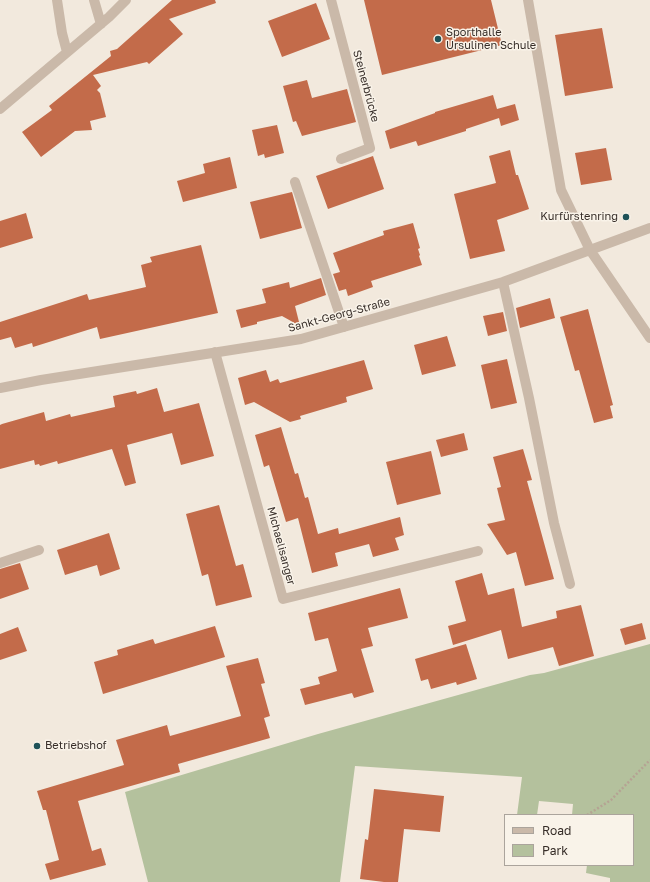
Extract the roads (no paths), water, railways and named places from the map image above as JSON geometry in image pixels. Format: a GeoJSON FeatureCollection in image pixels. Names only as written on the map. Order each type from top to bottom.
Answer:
{"type":"FeatureCollection","features":[{"type":"Feature","properties":{"kind":"street"},"geometry":{"type":"LineString","coordinates":[[57,0],[62,33],[67,52]]}},
{"type":"Feature","properties":{"kind":"street"},"geometry":{"type":"LineString","coordinates":[[94,0],[101,24]]}},
{"type":"Feature","properties":{"kind":"street"},"geometry":{"type":"LineString","coordinates":[[0,110],[101,24],[126,0]]}},
{"type":"Feature","properties":{"kind":"street","name":"Steinerbrücke"},"geometry":{"type":"LineString","coordinates":[[331,0],[370,148],[341,159]]}},
{"type":"Feature","properties":{"kind":"street"},"geometry":{"type":"LineString","coordinates":[[528,0],[561,190],[590,250],[650,338]]}},
{"type":"Feature","properties":{"kind":"street"},"geometry":{"type":"LineString","coordinates":[[295,182],[344,327]]}},
{"type":"Feature","properties":{"kind":"street","name":"Sankt-Georg-Straße"},"geometry":{"type":"LineString","coordinates":[[0,388],[41,380],[300,339],[504,282],[650,228]]}},
{"type":"Feature","properties":{"kind":"street"},"geometry":{"type":"LineString","coordinates":[[504,282],[554,523],[570,584]]}},
{"type":"Feature","properties":{"kind":"street","name":"Michaelisanger"},"geometry":{"type":"LineString","coordinates":[[215,352],[283,599],[478,551]]}},
{"type":"Feature","properties":{"kind":"street"},"geometry":{"type":"LineString","coordinates":[[0,563],[39,550]]}},
{"type":"Feature","properties":{"kind":"place","name":"Sporthalle Ursulinen Schule"},"geometry":{"type":"Point","coordinates":[438,39]}},
{"type":"Feature","properties":{"kind":"place","name":"Kurfürstenring"},"geometry":{"type":"Point","coordinates":[626,217]}},
{"type":"Feature","properties":{"kind":"place","name":"Betriebshof"},"geometry":{"type":"Point","coordinates":[37,746]}}]}
